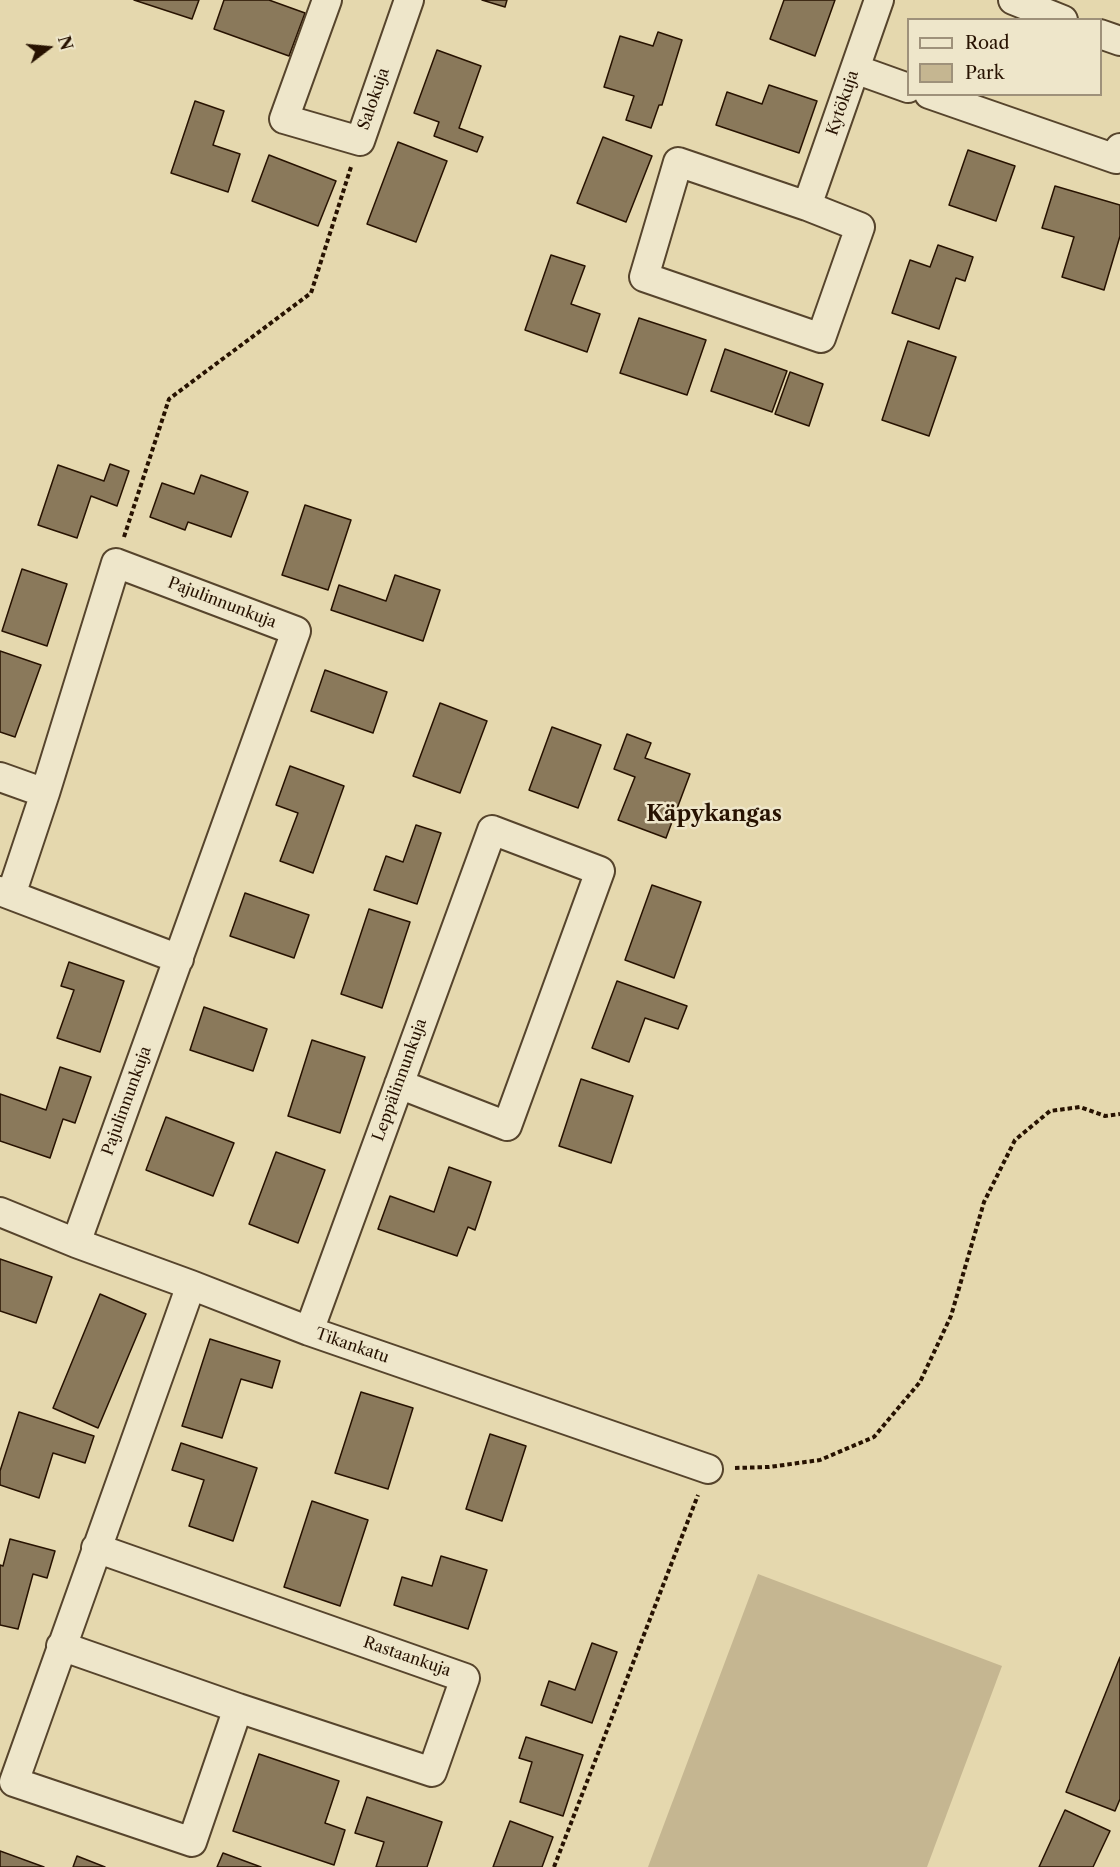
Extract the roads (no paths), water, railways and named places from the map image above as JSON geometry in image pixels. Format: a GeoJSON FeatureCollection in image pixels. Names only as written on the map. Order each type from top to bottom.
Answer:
{"type":"FeatureCollection","features":[{"type":"Feature","properties":{"kind":"street","name":"Salokuja"},"geometry":{"type":"LineString","coordinates":[[327,0],[284,119],[360,141],[409,0]]}},
{"type":"Feature","properties":{"kind":"street","name":"Kytökuja"},"geometry":{"type":"LineString","coordinates":[[807,206],[879,0]]}},
{"type":"Feature","properties":{"kind":"street"},"geometry":{"type":"LineString","coordinates":[[1013,0],[1058,18]]}},
{"type":"Feature","properties":{"kind":"street"},"geometry":{"type":"LineString","coordinates":[[1102,34],[1120,41]]}},
{"type":"Feature","properties":{"kind":"street"},"geometry":{"type":"LineString","coordinates":[[855,69],[907,87]]}},
{"type":"Feature","properties":{"kind":"street"},"geometry":{"type":"LineString","coordinates":[[935,96],[1116,159],[1120,148]]}},
{"type":"Feature","properties":{"kind":"street"},"geometry":{"type":"LineString","coordinates":[[678,162],[807,206],[860,226],[821,338],[644,277],[678,162]]}},
{"type":"Feature","properties":{"kind":"street","name":"Pajulinnunkuja"},"geometry":{"type":"LineString","coordinates":[[45,793],[116,563],[296,631],[76,1243]]}},
{"type":"Feature","properties":{"kind":"street"},"geometry":{"type":"LineString","coordinates":[[0,777],[45,793],[6,893],[179,958]]}},
{"type":"Feature","properties":{"kind":"street","name":"Leppälinnunkuja"},"geometry":{"type":"LineString","coordinates":[[309,1331],[399,1084],[492,830],[600,871],[507,1126],[399,1084]]}},
{"type":"Feature","properties":{"kind":"street","name":"Tikankatu"},"geometry":{"type":"LineString","coordinates":[[0,1212],[309,1331],[708,1469]]}},
{"type":"Feature","properties":{"kind":"street"},"geometry":{"type":"LineString","coordinates":[[191,1285],[14,1782],[192,1842],[238,1708]]}},
{"type":"Feature","properties":{"kind":"street","name":"Rastaankuja"},"geometry":{"type":"LineString","coordinates":[[61,1646],[432,1772],[465,1678],[96,1548]]}},
{"type":"Feature","properties":{"kind":"district","name":"Käpykangas"},"geometry":{"type":"Point","coordinates":[714,815]}}]}
